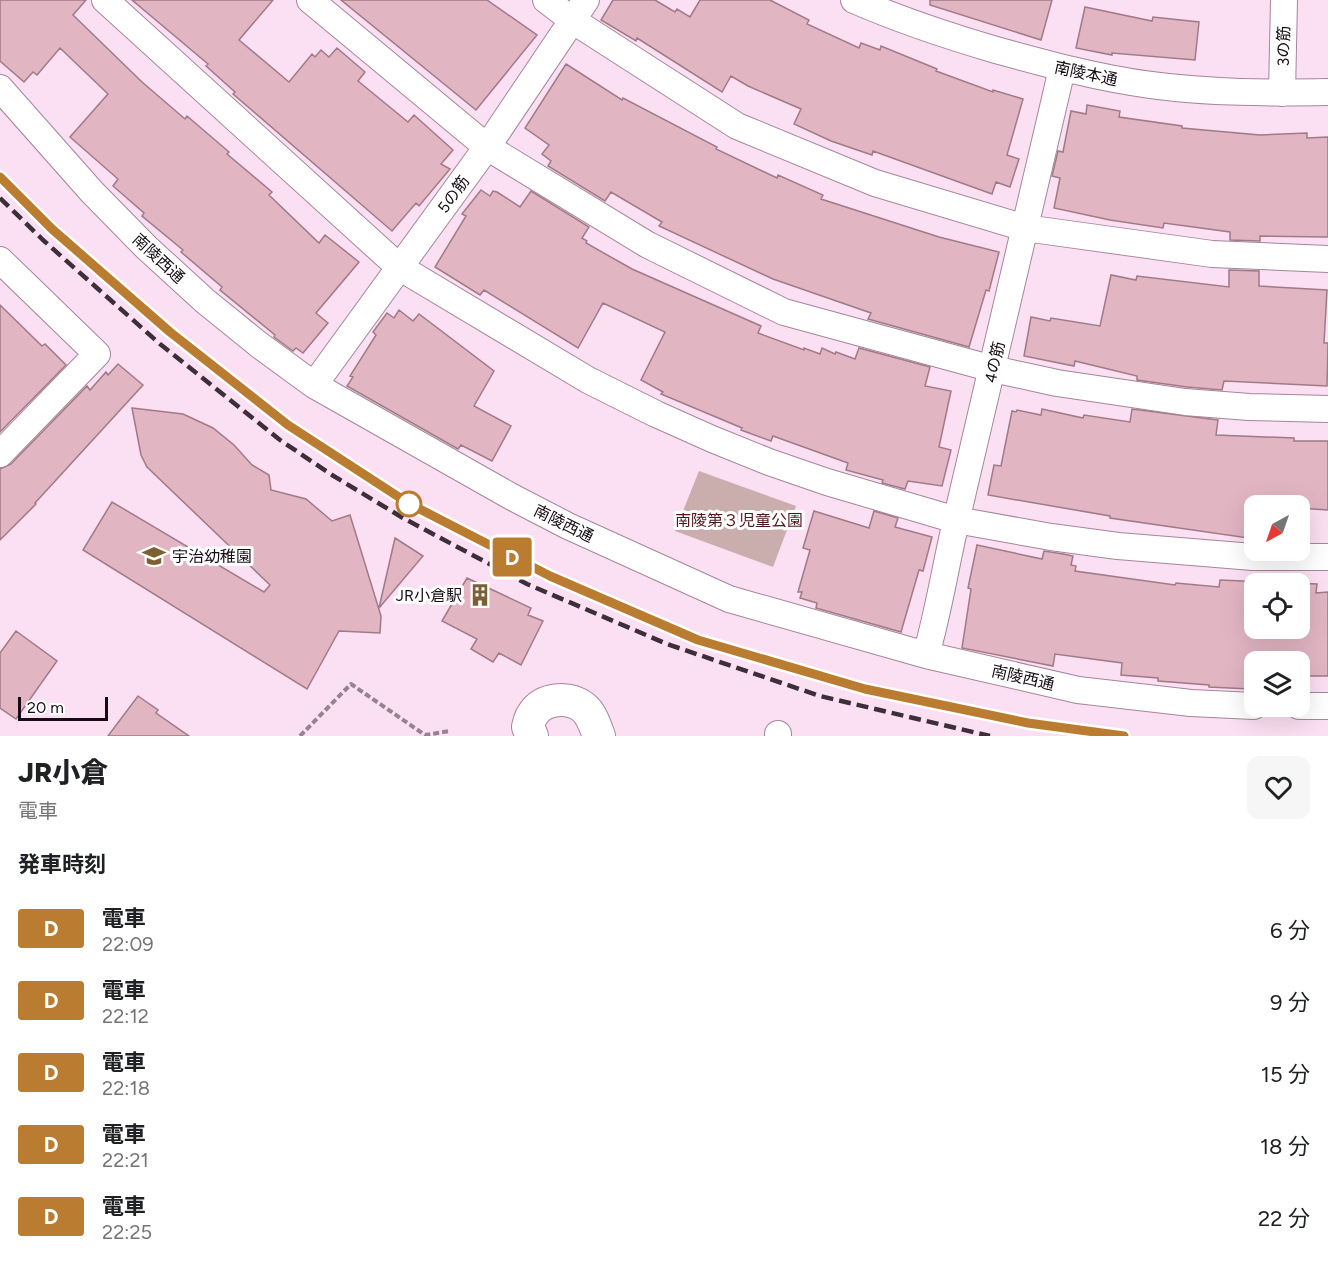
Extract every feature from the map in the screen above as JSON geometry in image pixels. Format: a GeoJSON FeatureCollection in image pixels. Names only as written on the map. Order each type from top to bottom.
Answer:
{"type":"FeatureCollection","features":[{"type":"Feature","properties":{"kind":"street"},"geometry":{"type":"LineString","coordinates":[[105,0],[399,267],[588,380],[656,414],[769,462],[827,482],[956,520],[1118,546],[1253,556],[1328,557]]}},
{"type":"Feature","properties":{"kind":"street"},"geometry":{"type":"LineString","coordinates":[[310,0],[487,147],[648,245],[784,312],[993,369],[1057,383],[1185,402],[1249,407],[1328,409]]}},
{"type":"Feature","properties":{"kind":"street"},"geometry":{"type":"LineString","coordinates":[[546,0],[579,10],[736,126],[875,183],[1025,228],[1212,254],[1328,259]]}},
{"type":"Feature","properties":{"kind":"street","name":"南陵本通"},"geometry":{"type":"LineString","coordinates":[[854,0],[921,27],[1062,69],[1153,85],[1218,91],[1328,92]]}},
{"type":"Feature","properties":{"kind":"street","name":"3の筋"},"geometry":{"type":"LineString","coordinates":[[1282,93],[1284,0]]}},
{"type":"Feature","properties":{"kind":"street","name":"5の筋"},"geometry":{"type":"LineString","coordinates":[[314,385],[487,147],[579,10]]}},
{"type":"Feature","properties":{"kind":"street","name":"4の筋"},"geometry":{"type":"LineString","coordinates":[[926,655],[936,622],[956,520],[1062,69]]}},
{"type":"Feature","properties":{"kind":"street","name":"南陵西通"},"geometry":{"type":"LineString","coordinates":[[0,88],[92,192],[147,248],[205,301],[258,344],[314,385],[512,497],[568,526],[729,599],[926,655],[1078,690],[1191,703],[1244,706]]}},
{"type":"Feature","properties":{"kind":"street"},"geometry":{"type":"LineString","coordinates":[[0,260],[97,354],[0,454]]}},
{"type":"Feature","properties":{"kind":"street"},"geometry":{"type":"LineString","coordinates":[[532,736],[528,727],[532,714],[543,704],[565,699],[583,707],[592,718],[599,736]]}},
{"type":"Feature","properties":{"kind":"street"},"geometry":{"type":"LineString","coordinates":[[1310,706],[1328,706]]}},
{"type":"Feature","properties":{"kind":"path"},"geometry":{"type":"LineString","coordinates":[[300,736],[351,684],[425,735],[450,731]]}},
{"type":"Feature","properties":{"kind":"green space","name":"南陵第３児童公園"},"geometry":{"type":"Polygon","coordinates":[[[699,471],[796,506],[773,567],[675,531],[699,471]]]}},
{"type":"Feature","properties":{"kind":"building"},"geometry":{"type":"Polygon","coordinates":[[[0,0],[86,0],[73,15],[142,82],[185,119],[187,116],[229,152],[227,154],[272,192],[269,195],[319,243],[325,235],[359,262],[316,313],[328,323],[303,353],[296,348],[293,351],[274,337],[275,335],[220,290],[222,287],[142,216],[144,213],[113,186],[118,179],[70,137],[108,94],[60,48],[37,75],[33,72],[24,82],[0,61],[0,0]]]}},
{"type":"Feature","properties":{"kind":"building"},"geometry":{"type":"Polygon","coordinates":[[[132,0],[273,0],[239,40],[289,82],[312,54],[315,57],[321,50],[329,57],[337,48],[365,72],[358,81],[408,122],[414,115],[453,150],[441,164],[450,169],[419,206],[416,203],[392,231],[233,94],[235,92],[206,66],[208,64],[132,0]]]}},
{"type":"Feature","properties":{"kind":"building"},"geometry":{"type":"Polygon","coordinates":[[[341,0],[487,0],[537,35],[476,110],[341,0]]]}},
{"type":"Feature","properties":{"kind":"building"},"geometry":{"type":"Polygon","coordinates":[[[613,0],[655,0],[675,12],[677,9],[690,17],[700,0],[770,0],[809,20],[807,24],[859,48],[861,43],[880,50],[881,46],[937,69],[936,71],[993,92],[993,90],[1023,99],[1007,155],[1019,159],[1010,187],[996,182],[992,194],[873,151],[872,155],[831,141],[794,124],[801,109],[731,76],[722,92],[637,38],[636,41],[601,20],[613,0]]]}},
{"type":"Feature","properties":{"kind":"building"},"geometry":{"type":"Polygon","coordinates":[[[930,0],[1052,0],[1041,40],[930,5],[930,0]]]}},
{"type":"Feature","properties":{"kind":"building"},"geometry":{"type":"Polygon","coordinates":[[[1085,7],[1152,21],[1153,17],[1199,22],[1195,60],[1112,53],[1112,55],[1076,48],[1085,7]]]}},
{"type":"Feature","properties":{"kind":"building"},"geometry":{"type":"Polygon","coordinates":[[[566,64],[622,100],[623,98],[717,147],[716,149],[777,178],[778,175],[823,195],[821,199],[939,237],[999,252],[989,291],[986,290],[969,347],[868,319],[871,313],[773,279],[659,226],[662,222],[611,192],[605,201],[548,166],[551,161],[542,154],[549,145],[525,128],[566,64]]]}},
{"type":"Feature","properties":{"kind":"building"},"geometry":{"type":"Polygon","coordinates":[[[1087,105],[1120,111],[1119,117],[1182,126],[1182,128],[1260,135],[1307,133],[1307,138],[1328,137],[1328,237],[1260,236],[1260,241],[1230,240],[1230,232],[1164,223],[1163,228],[1054,208],[1060,178],[1052,176],[1058,151],[1063,152],[1071,111],[1086,114],[1087,105]]]}},
{"type":"Feature","properties":{"kind":"building"},"geometry":{"type":"Polygon","coordinates":[[[481,190],[490,196],[493,191],[497,192],[520,207],[531,191],[589,227],[582,238],[587,241],[586,243],[632,269],[761,326],[758,333],[820,354],[822,348],[855,359],[859,348],[930,367],[925,386],[951,391],[939,447],[951,450],[942,486],[908,481],[905,489],[882,483],[883,480],[846,470],[848,463],[773,436],[771,441],[741,430],[742,428],[661,394],[663,392],[641,380],[665,332],[603,303],[578,348],[484,290],[480,295],[435,267],[466,216],[462,214],[481,190]]]}},
{"type":"Feature","properties":{"kind":"building"},"geometry":{"type":"Polygon","coordinates":[[[1229,270],[1259,271],[1259,286],[1327,290],[1324,343],[1328,343],[1327,386],[1224,381],[1222,390],[1187,387],[1137,380],[1137,376],[1075,361],[1074,366],[1024,356],[1031,317],[1100,326],[1111,275],[1136,280],[1137,276],[1229,287],[1229,270]]]}},
{"type":"Feature","properties":{"kind":"building"},"geometry":{"type":"Polygon","coordinates":[[[0,305],[42,346],[45,344],[66,365],[0,432],[0,305]]]}},
{"type":"Feature","properties":{"kind":"building"},"geometry":{"type":"Polygon","coordinates":[[[399,310],[413,321],[419,314],[494,371],[474,406],[511,426],[492,461],[461,445],[458,449],[347,386],[353,377],[350,376],[376,335],[373,332],[387,313],[394,318],[399,310]]]}},
{"type":"Feature","properties":{"kind":"building"},"geometry":{"type":"Polygon","coordinates":[[[118,364],[143,385],[36,504],[0,540],[0,469],[11,464],[87,386],[90,390],[106,372],[108,375],[118,364]]]}},
{"type":"Feature","properties":{"kind":"building"},"geometry":{"type":"Polygon","coordinates":[[[132,408],[183,414],[213,428],[234,445],[252,465],[269,475],[271,490],[306,499],[332,521],[350,515],[381,616],[380,633],[339,631],[307,689],[83,550],[112,502],[264,592],[270,585],[147,467],[141,455],[132,408]]]}},
{"type":"Feature","properties":{"kind":"building"},"geometry":{"type":"Polygon","coordinates":[[[1042,409],[1083,418],[1084,415],[1130,422],[1132,409],[1218,420],[1216,435],[1294,438],[1294,441],[1328,441],[1328,510],[1310,509],[1310,495],[1244,495],[1244,537],[1110,518],[1110,516],[988,495],[994,465],[1001,466],[1012,411],[1041,415],[1042,409]]]}},
{"type":"Feature","properties":{"kind":"building"},"geometry":{"type":"Polygon","coordinates":[[[814,511],[869,528],[874,511],[898,518],[895,527],[932,537],[923,571],[919,570],[901,632],[816,608],[817,603],[800,598],[802,592],[798,592],[810,550],[803,548],[814,511]]]}},
{"type":"Feature","properties":{"kind":"building"},"geometry":{"type":"Polygon","coordinates":[[[395,538],[423,556],[379,608],[395,538]]]}},
{"type":"Feature","properties":{"kind":"building"},"geometry":{"type":"Polygon","coordinates":[[[977,545],[1042,559],[1044,551],[1073,556],[1071,565],[1076,566],[1075,571],[1175,585],[1176,583],[1219,587],[1220,580],[1244,581],[1244,639],[1310,639],[1310,584],[1317,584],[1316,593],[1328,592],[1328,676],[1310,676],[1310,651],[1244,651],[1244,689],[1209,687],[1209,685],[1158,681],[1158,678],[1121,675],[1122,663],[1055,654],[1053,666],[962,648],[971,589],[968,588],[977,545]]]}},
{"type":"Feature","properties":{"kind":"building","name":"JR小倉駅"},"geometry":{"type":"Polygon","coordinates":[[[467,578],[531,608],[528,615],[543,621],[521,665],[499,653],[493,662],[471,649],[477,639],[442,621],[467,578]]]}},
{"type":"Feature","properties":{"kind":"building"},"geometry":{"type":"Polygon","coordinates":[[[16,631],[57,661],[16,719],[0,708],[0,653],[16,631]]]}},
{"type":"Feature","properties":{"kind":"building"},"geometry":{"type":"Polygon","coordinates":[[[138,696],[158,710],[156,713],[189,736],[108,736],[138,696]]]}},
{"type":"Feature","properties":{"kind":"railway"},"geometry":{"type":"LineString","coordinates":[[0,177],[52,229],[170,332],[288,425],[408,503],[550,576],[698,640],[865,689],[1028,723],[1124,736]]}},
{"type":"Feature","properties":{"kind":"railway"},"geometry":{"type":"LineString","coordinates":[[0,198],[43,240],[160,344],[280,440],[403,518],[527,584],[667,644],[820,696],[990,736]]}},
{"type":"Feature","properties":{"kind":"train","name":"D"},"geometry":{"type":"LineString","coordinates":[[0,177],[52,229],[170,332],[288,425],[408,503],[550,576],[698,640],[865,689],[1028,723],[1124,736]]}},
{"type":"Feature","properties":{"kind":"place","name":"宇治幼稚園"},"geometry":{"type":"Point","coordinates":[154,556]}},
{"type":"Feature","properties":{"kind":"place","name":"JR小倉駅"},"geometry":{"type":"Point","coordinates":[480,595]}}]}
